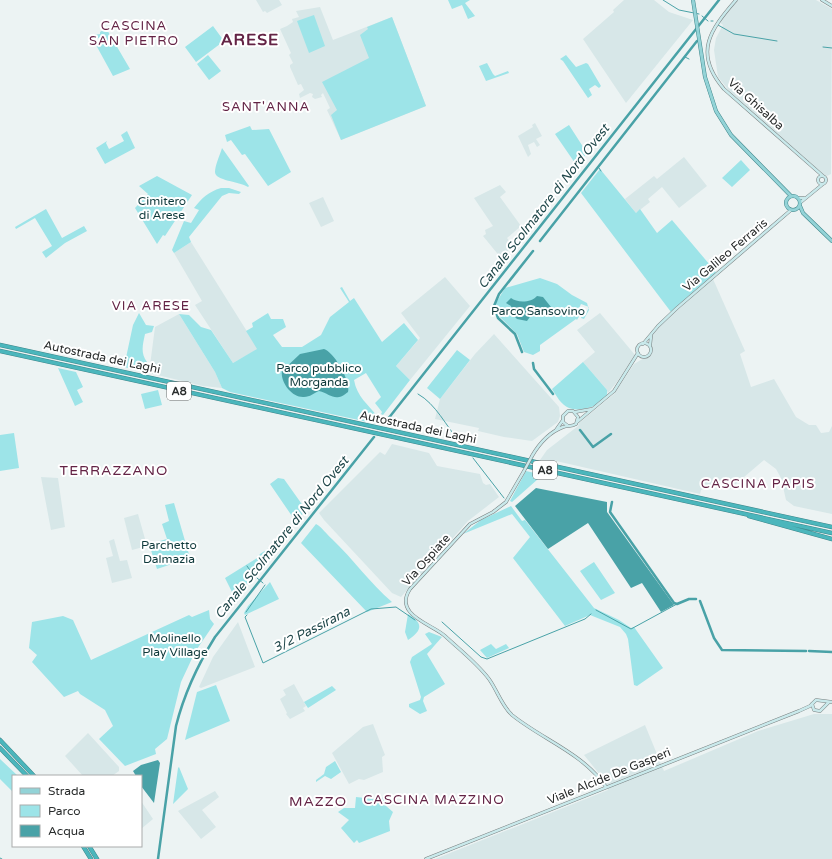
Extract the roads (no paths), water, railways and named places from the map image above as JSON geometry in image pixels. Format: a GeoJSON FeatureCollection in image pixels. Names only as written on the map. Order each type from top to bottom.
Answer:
{"type":"FeatureCollection","features":[{"type":"Feature","properties":{"kind":"highway","name":"Autostrada dei Laghi"},"geometry":{"type":"LineString","coordinates":[[0,345],[832,527]]}},
{"type":"Feature","properties":{"kind":"highway","name":"Autostrada dei Laghi"},"geometry":{"type":"LineString","coordinates":[[0,351],[832,533]]}},
{"type":"Feature","properties":{"kind":"highway"},"geometry":{"type":"LineString","coordinates":[[733,511],[763,521],[832,539]]}},
{"type":"Feature","properties":{"kind":"highway"},"geometry":{"type":"LineString","coordinates":[[0,740],[33,775]]}},
{"type":"Feature","properties":{"kind":"highway"},"geometry":{"type":"LineString","coordinates":[[0,748],[27,775]]}},
{"type":"Feature","properties":{"kind":"highway"},"geometry":{"type":"LineString","coordinates":[[85,847],[91,859]]}},
{"type":"Feature","properties":{"kind":"highway"},"geometry":{"type":"LineString","coordinates":[[90,847],[97,859]]}},
{"type":"Feature","properties":{"kind":"main road"},"geometry":{"type":"LineString","coordinates":[[693,0],[708,92],[721,120],[731,135],[785,191],[791,196],[798,198],[801,202],[800,206],[796,210]]}},
{"type":"Feature","properties":{"kind":"main road"},"geometry":{"type":"LineString","coordinates":[[785,191],[788,199],[787,207],[791,210],[796,210],[803,213],[832,241]]}},
{"type":"Feature","properties":{"kind":"main road"},"geometry":{"type":"LineString","coordinates":[[788,199],[791,196]]}},
{"type":"Feature","properties":{"kind":"main road"},"geometry":{"type":"LineString","coordinates":[[800,206],[803,213]]}},
{"type":"Feature","properties":{"kind":"street","name":"Via Ghisalba"},"geometry":{"type":"LineString","coordinates":[[736,0],[716,22],[709,37],[708,58],[712,73],[728,92],[823,176]]}},
{"type":"Feature","properties":{"kind":"street"},"geometry":{"type":"LineString","coordinates":[[822,0],[832,6]]}},
{"type":"Feature","properties":{"kind":"street"},"geometry":{"type":"LineString","coordinates":[[816,169],[822,184]]}},
{"type":"Feature","properties":{"kind":"street"},"geometry":{"type":"LineString","coordinates":[[801,202],[826,180],[823,176],[819,179],[813,191]]}},
{"type":"Feature","properties":{"kind":"street"},"geometry":{"type":"LineString","coordinates":[[798,198],[805,198]]}},
{"type":"Feature","properties":{"kind":"street"},"geometry":{"type":"LineString","coordinates":[[785,215],[787,207]]}},
{"type":"Feature","properties":{"kind":"street","name":"Via Galileo Ferraris"},"geometry":{"type":"LineString","coordinates":[[643,344],[677,308],[791,210]]}},
{"type":"Feature","properties":{"kind":"street"},"geometry":{"type":"LineString","coordinates":[[633,363],[642,357],[649,355],[651,352],[650,347],[652,334]]}},
{"type":"Feature","properties":{"kind":"street"},"geometry":{"type":"LineString","coordinates":[[554,432],[568,426],[572,426],[596,407],[614,391],[633,363],[638,353],[639,346],[643,344],[650,347]]}},
{"type":"Feature","properties":{"kind":"street"},"geometry":{"type":"LineString","coordinates":[[638,353],[642,357]]}},
{"type":"Feature","properties":{"kind":"street"},"geometry":{"type":"LineString","coordinates":[[554,432],[563,420],[566,412],[585,411],[596,407]]}},
{"type":"Feature","properties":{"kind":"street"},"geometry":{"type":"LineString","coordinates":[[573,411],[578,417],[577,423]]}},
{"type":"Feature","properties":{"kind":"street"},"geometry":{"type":"LineString","coordinates":[[563,420],[568,426]]}},
{"type":"Feature","properties":{"kind":"street","name":"Via Ospiate"},"geometry":{"type":"LineString","coordinates":[[554,432],[542,442],[532,456],[506,502],[468,527],[408,593],[406,600],[409,610],[425,624],[443,634],[484,673],[512,714],[584,762],[596,773],[606,787]]}},
{"type":"Feature","properties":{"kind":"street"},"geometry":{"type":"LineString","coordinates":[[816,700],[831,702],[824,705],[820,711],[814,709],[812,704],[816,700]]}},
{"type":"Feature","properties":{"kind":"street"},"geometry":{"type":"LineString","coordinates":[[822,701],[824,705]]}},
{"type":"Feature","properties":{"kind":"street","name":"Viale Alcide De Gasperi"},"geometry":{"type":"LineString","coordinates":[[426,859],[812,704]]}},
{"type":"Feature","properties":{"kind":"street","name":"Viale Alcide De Gasperi"},"geometry":{"type":"LineString","coordinates":[[799,710],[808,708],[814,709]]}},
{"type":"Feature","properties":{"kind":"water"},"geometry":{"type":"Polygon","coordinates":[[[537,296],[543,297],[551,307],[532,314],[527,321],[517,319],[513,315],[511,306],[506,303],[511,298],[524,302],[537,296]]]}},
{"type":"Feature","properties":{"kind":"water"},"geometry":{"type":"Polygon","coordinates":[[[324,349],[332,355],[341,368],[347,381],[348,392],[340,397],[333,397],[319,391],[306,397],[295,395],[285,384],[282,371],[300,354],[324,349]]]}},
{"type":"Feature","properties":{"kind":"water"},"geometry":{"type":"Polygon","coordinates":[[[536,488],[607,502],[607,512],[674,605],[661,612],[642,583],[631,588],[588,523],[548,549],[515,506],[536,488]]]}},
{"type":"Feature","properties":{"kind":"water"},"geometry":{"type":"Polygon","coordinates":[[[158,760],[160,763],[154,803],[142,787],[142,775],[135,775],[133,771],[141,765],[158,760]]]}},
{"type":"Feature","properties":{"kind":"waterway"},"geometry":{"type":"LineString","coordinates":[[663,0],[679,10],[699,14]]}},
{"type":"Feature","properties":{"kind":"waterway","name":"Canale Scolmatore di Nord Ovest"},"geometry":{"type":"LineString","coordinates":[[384,424],[719,0]]}},
{"type":"Feature","properties":{"kind":"waterway","name":"Canale Scolmatore di Nord Ovest"},"geometry":{"type":"LineString","coordinates":[[702,16],[708,21]]}},
{"type":"Feature","properties":{"kind":"waterway"},"geometry":{"type":"LineString","coordinates":[[718,25],[734,34],[777,41]]}},
{"type":"Feature","properties":{"kind":"waterway"},"geometry":{"type":"LineString","coordinates":[[540,241],[697,41]]}},
{"type":"Feature","properties":{"kind":"waterway"},"geometry":{"type":"LineString","coordinates":[[823,47],[832,48]]}},
{"type":"Feature","properties":{"kind":"waterway"},"geometry":{"type":"LineString","coordinates":[[685,57],[689,59]]}},
{"type":"Feature","properties":{"kind":"waterway"},"geometry":{"type":"LineString","coordinates":[[522,352],[515,334],[498,318],[494,306],[499,294],[533,251]]}},
{"type":"Feature","properties":{"kind":"waterway"},"geometry":{"type":"LineString","coordinates":[[533,363],[534,369],[553,394]]}},
{"type":"Feature","properties":{"kind":"waterway"},"geometry":{"type":"LineString","coordinates":[[418,394],[430,403],[459,441]]}},
{"type":"Feature","properties":{"kind":"waterway"},"geometry":{"type":"LineString","coordinates":[[580,430],[593,447],[611,434]]}},
{"type":"Feature","properties":{"kind":"waterway","name":"Canale Scolmatore di Nord Ovest"},"geometry":{"type":"LineString","coordinates":[[158,859],[176,726],[187,691],[202,659],[215,637],[374,437]]}},
{"type":"Feature","properties":{"kind":"waterway"},"geometry":{"type":"LineString","coordinates":[[473,458],[504,498]]}},
{"type":"Feature","properties":{"kind":"waterway"},"geometry":{"type":"LineString","coordinates":[[612,502],[610,512],[674,603],[677,604],[689,599],[696,599]]}},
{"type":"Feature","properties":{"kind":"waterway","name":"3/2 Passirana"},"geometry":{"type":"LineString","coordinates":[[247,566],[254,576]]}},
{"type":"Feature","properties":{"kind":"waterway","name":"3/2 Passirana"},"geometry":{"type":"LineString","coordinates":[[257,578],[263,583]]}},
{"type":"Feature","properties":{"kind":"waterway","name":"3/2 Passirana"},"geometry":{"type":"LineString","coordinates":[[246,612],[265,585]]}},
{"type":"Feature","properties":{"kind":"waterway"},"geometry":{"type":"LineString","coordinates":[[700,601],[714,638],[722,650],[806,651]]}},
{"type":"Feature","properties":{"kind":"waterway","name":"3/2 Passirana"},"geometry":{"type":"LineString","coordinates":[[596,610],[631,629],[677,604]]}},
{"type":"Feature","properties":{"kind":"waterway","name":"3/2 Passirana"},"geometry":{"type":"LineString","coordinates":[[247,615],[245,617],[263,663],[371,609],[396,607],[415,620]]}},
{"type":"Feature","properties":{"kind":"waterway","name":"3/2 Passirana"},"geometry":{"type":"LineString","coordinates":[[442,622],[481,657],[487,659],[585,619],[591,614]]}},
{"type":"Feature","properties":{"kind":"waterway"},"geometry":{"type":"LineString","coordinates":[[809,651],[832,652]]}},
{"type":"Feature","properties":{"kind":"district","name":"CASCINA SAN PIETRO"},"geometry":{"type":"Point","coordinates":[134,32]}},
{"type":"Feature","properties":{"kind":"district","name":"ARESE"},"geometry":{"type":"Point","coordinates":[250,39]}},
{"type":"Feature","properties":{"kind":"district","name":"SANT'ANNA"},"geometry":{"type":"Point","coordinates":[266,106]}},
{"type":"Feature","properties":{"kind":"district","name":"VIA ARESE"},"geometry":{"type":"Point","coordinates":[151,305]}},
{"type":"Feature","properties":{"kind":"district","name":"TERRAZZANO"},"geometry":{"type":"Point","coordinates":[114,470]}},
{"type":"Feature","properties":{"kind":"district","name":"CASCINA PAPIS"},"geometry":{"type":"Point","coordinates":[758,483]}},
{"type":"Feature","properties":{"kind":"district","name":"CASCINA MAZZINO"},"geometry":{"type":"Point","coordinates":[434,799]}},
{"type":"Feature","properties":{"kind":"district","name":"MAZZO"},"geometry":{"type":"Point","coordinates":[318,801]}},
{"type":"Feature","properties":{"kind":"park label","name":"Cimitero di Arese"},"geometry":{"type":"Point","coordinates":[162,208]}},
{"type":"Feature","properties":{"kind":"park label","name":"Parco Sansovino"},"geometry":{"type":"Point","coordinates":[538,311]}},
{"type":"Feature","properties":{"kind":"park label","name":"Parco pubblico Morganda"},"geometry":{"type":"Point","coordinates":[319,375]}},
{"type":"Feature","properties":{"kind":"park label","name":"Parchetto Dalmazia"},"geometry":{"type":"Point","coordinates":[169,552]}},
{"type":"Feature","properties":{"kind":"park label","name":"Molinello Play Village"},"geometry":{"type":"Point","coordinates":[175,645]}}]}
